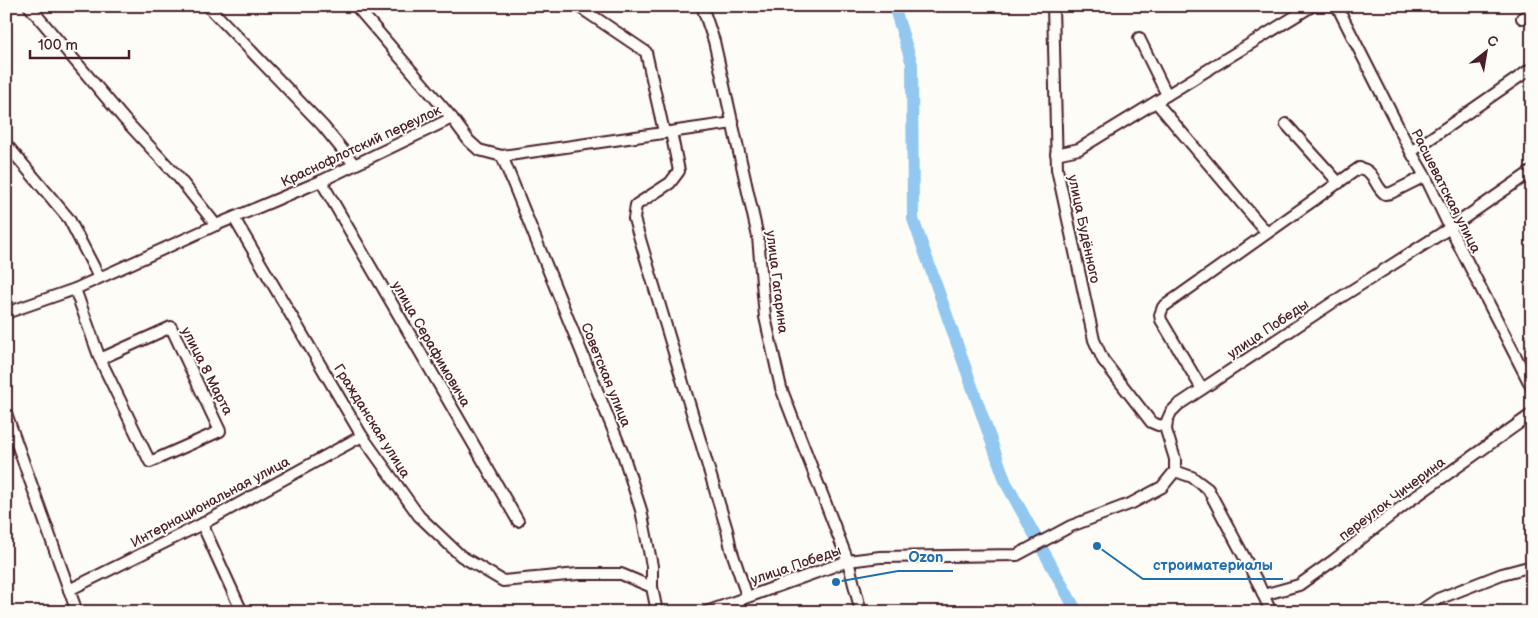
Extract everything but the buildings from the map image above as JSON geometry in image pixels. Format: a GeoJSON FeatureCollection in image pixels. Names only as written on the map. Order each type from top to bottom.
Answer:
{"type":"FeatureCollection","features":[{"type":"Feature","properties":{"kind":"street"},"geometry":{"type":"LineString","coordinates":[[29,6],[124,119],[178,177],[216,225]]}},
{"type":"Feature","properties":{"kind":"street"},"geometry":{"type":"LineString","coordinates":[[208,6],[323,126],[354,164]]}},
{"type":"Feature","properties":{"kind":"street"},"geometry":{"type":"LineString","coordinates":[[356,6],[452,118]]}},
{"type":"Feature","properties":{"kind":"street"},"geometry":{"type":"LineString","coordinates":[[578,6],[646,52],[679,171],[670,184],[636,205],[634,219],[731,549],[747,596]]}},
{"type":"Feature","properties":{"kind":"street","name":"улица Гагарина"},"geometry":{"type":"LineString","coordinates":[[702,6],[714,41],[758,236],[765,317],[781,388],[848,561],[861,612]]}},
{"type":"Feature","properties":{"kind":"street","name":"улица Будённого"},"geometry":{"type":"LineString","coordinates":[[1053,6],[1057,169],[1094,340],[1103,360],[1151,422],[1166,426]]}},
{"type":"Feature","properties":{"kind":"street"},"geometry":{"type":"LineString","coordinates":[[1056,154],[1079,149],[1312,6]]}},
{"type":"Feature","properties":{"kind":"street","name":"Расшеватская улица"},"geometry":{"type":"LineString","coordinates":[[1337,6],[1411,152],[1426,176],[1450,228],[1532,388]]}},
{"type":"Feature","properties":{"kind":"street"},"geometry":{"type":"LineString","coordinates":[[1522,18],[1532,13]]}},
{"type":"Feature","properties":{"kind":"street"},"geometry":{"type":"LineString","coordinates":[[1139,38],[1167,95]]}},
{"type":"Feature","properties":{"kind":"street"},"geometry":{"type":"LineString","coordinates":[[1411,152],[1532,68]]}},
{"type":"Feature","properties":{"kind":"street"},"geometry":{"type":"LineString","coordinates":[[1156,102],[1267,234]]}},
{"type":"Feature","properties":{"kind":"street","name":"Краснофлотский переулок"},"geometry":{"type":"LineString","coordinates":[[6,313],[75,289],[321,180],[452,118],[469,141],[479,150],[502,156],[733,123]]}},
{"type":"Feature","properties":{"kind":"street"},"geometry":{"type":"LineString","coordinates":[[1286,124],[1339,183]]}},
{"type":"Feature","properties":{"kind":"street"},"geometry":{"type":"LineString","coordinates":[[6,144],[69,218],[99,277]]}},
{"type":"Feature","properties":{"kind":"street","name":"Советская улица"},"geometry":{"type":"LineString","coordinates":[[502,156],[623,454],[641,510],[652,566],[652,587],[657,612]]}},
{"type":"Feature","properties":{"kind":"street"},"geometry":{"type":"LineString","coordinates":[[1202,389],[1161,320],[1160,315],[1163,308],[1359,168],[1366,169],[1372,174],[1379,189],[1384,194],[1391,193],[1426,176]]}},
{"type":"Feature","properties":{"kind":"street","name":"улица Победы"},"geometry":{"type":"LineString","coordinates":[[1166,426],[1172,412],[1178,405],[1335,301],[1450,228],[1532,171]]}},
{"type":"Feature","properties":{"kind":"street","name":"улица Серафимовича"},"geometry":{"type":"LineString","coordinates":[[321,180],[518,521]]}},
{"type":"Feature","properties":{"kind":"street","name":"Гражданская улица"},"geometry":{"type":"LineString","coordinates":[[234,218],[362,436],[419,516],[461,556],[503,581],[578,574],[621,574],[652,587]]}},
{"type":"Feature","properties":{"kind":"street","name":"улица 8 Марта"},"geometry":{"type":"LineString","coordinates":[[75,289],[100,359],[150,462],[220,431],[171,327],[100,359]]}},
{"type":"Feature","properties":{"kind":"street"},"geometry":{"type":"LineString","coordinates":[[6,413],[77,612]]}},
{"type":"Feature","properties":{"kind":"street","name":"переулок Чичерина"},"geometry":{"type":"LineString","coordinates":[[1263,595],[1299,585],[1408,502],[1532,414]]}},
{"type":"Feature","properties":{"kind":"street"},"geometry":{"type":"LineString","coordinates":[[1166,426],[1175,459],[1175,471],[1192,478],[1208,489],[1258,583],[1271,612]]}},
{"type":"Feature","properties":{"kind":"street","name":"Интернациональная улица"},"geometry":{"type":"LineString","coordinates":[[69,590],[202,524],[362,436]]}},
{"type":"Feature","properties":{"kind":"street","name":"улица Победы"},"geometry":{"type":"LineString","coordinates":[[706,612],[848,561],[880,557],[1017,555],[1071,526],[1132,503],[1162,487],[1175,471]]}},
{"type":"Feature","properties":{"kind":"street"},"geometry":{"type":"LineString","coordinates":[[202,524],[242,612]]}},
{"type":"Feature","properties":{"kind":"street"},"geometry":{"type":"LineString","coordinates":[[1419,612],[1438,599],[1502,574],[1532,566]]}},
{"type":"Feature","properties":{"kind":"waterway"},"geometry":{"type":"LineString","coordinates":[[894,6],[912,64],[913,219],[1006,483],[1077,612]]}},
{"type":"Feature","properties":{"kind":"place","name":"строиматериалы"},"geometry":{"type":"Point","coordinates":[1097,546]}},
{"type":"Feature","properties":{"kind":"place","name":"Ozon"},"geometry":{"type":"Point","coordinates":[836,582]}}]}
